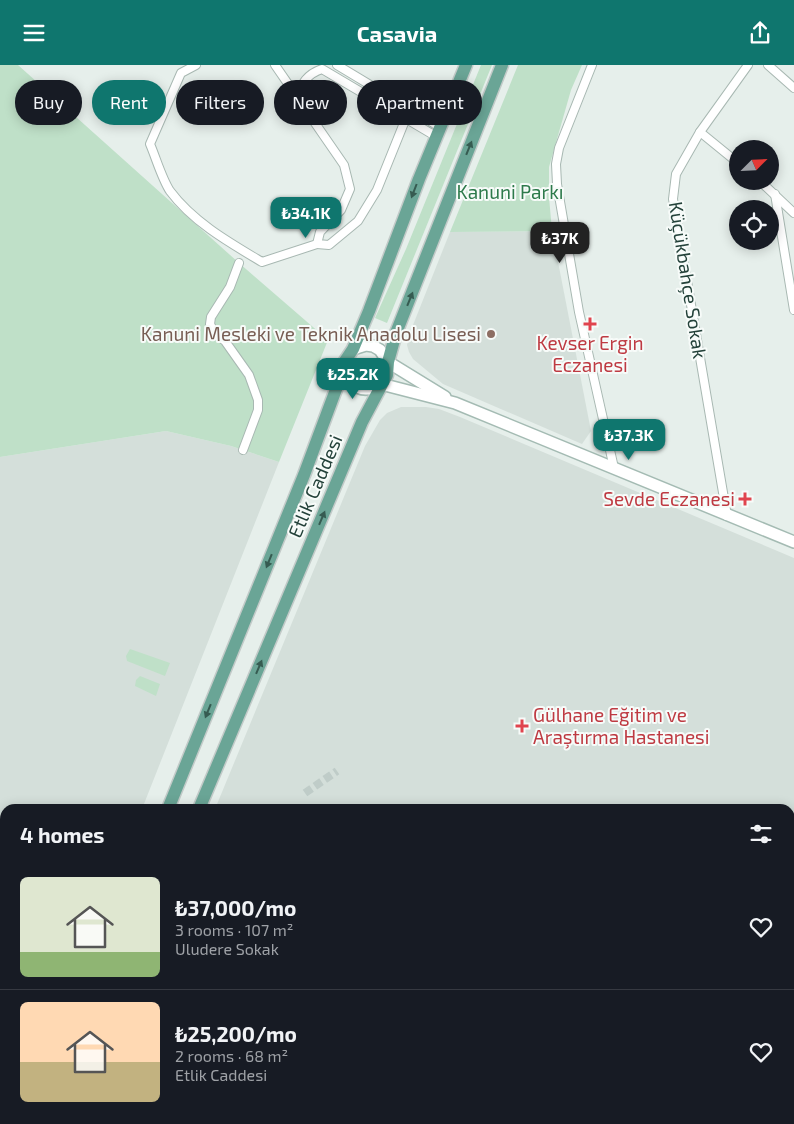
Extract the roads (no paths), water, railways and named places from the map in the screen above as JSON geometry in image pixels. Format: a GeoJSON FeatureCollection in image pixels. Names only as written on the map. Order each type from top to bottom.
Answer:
{"type":"FeatureCollection","features":[{"type":"Feature","properties":{"kind":"main road","name":"Etlik Caddesi"},"geometry":{"type":"LineString","coordinates":[[170,804],[304,475],[348,355],[466,65]]}},
{"type":"Feature","properties":{"kind":"main road","name":"Etlik Caddesi"},"geometry":{"type":"LineString","coordinates":[[200,804],[350,449],[387,375],[388,362],[396,333],[502,65]]}},
{"type":"Feature","properties":{"kind":"main road"},"geometry":{"type":"LineString","coordinates":[[352,349],[366,345],[380,349],[388,362],[454,403]]}},
{"type":"Feature","properties":{"kind":"main road"},"geometry":{"type":"LineString","coordinates":[[344,369],[345,375],[354,386],[368,389],[381,384],[454,403],[794,543]]}},
{"type":"Feature","properties":{"kind":"street"},"geometry":{"type":"LineString","coordinates":[[196,65],[181,73],[150,144],[169,189],[182,204],[217,235],[262,263],[317,244],[329,245],[358,221],[377,190],[403,125]]}},
{"type":"Feature","properties":{"kind":"street"},"geometry":{"type":"LineString","coordinates":[[275,65],[285,80]]}},
{"type":"Feature","properties":{"kind":"street"},"geometry":{"type":"LineString","coordinates":[[337,65],[438,132]]}},
{"type":"Feature","properties":{"kind":"street"},"geometry":{"type":"LineString","coordinates":[[592,65],[559,148],[556,164],[557,184],[579,312],[614,469]]}},
{"type":"Feature","properties":{"kind":"street","name":"Küçükbahçe Sokak"},"geometry":{"type":"LineString","coordinates":[[727,516],[674,199],[676,174],[700,133],[748,65]]}},
{"type":"Feature","properties":{"kind":"street"},"geometry":{"type":"LineString","coordinates":[[768,65],[794,88]]}},
{"type":"Feature","properties":{"kind":"street"},"geometry":{"type":"LineString","coordinates":[[305,80],[313,72],[322,69],[341,80]]}},
{"type":"Feature","properties":{"kind":"street"},"geometry":{"type":"LineString","coordinates":[[316,125],[344,165],[350,189],[341,210],[320,232],[317,244]]}},
{"type":"Feature","properties":{"kind":"street"},"geometry":{"type":"LineString","coordinates":[[422,125],[438,132]]}},
{"type":"Feature","properties":{"kind":"street"},"geometry":{"type":"LineString","coordinates":[[700,133],[729,156]]}},
{"type":"Feature","properties":{"kind":"street"},"geometry":{"type":"LineString","coordinates":[[770,190],[794,213]]}},
{"type":"Feature","properties":{"kind":"street"},"geometry":{"type":"LineString","coordinates":[[775,194],[794,311]]}},
{"type":"Feature","properties":{"kind":"street"},"geometry":{"type":"LineString","coordinates":[[239,263],[230,287],[211,317],[210,324],[215,334],[225,341],[249,375],[258,400],[258,410],[242,450]]}},
{"type":"Feature","properties":{"kind":"tunnel"},"geometry":{"type":"LineString","coordinates":[[305,793],[337,771]]}},
{"type":"Feature","properties":{"kind":"place","name":"Kevser Ergin Eczanesi"},"geometry":{"type":"Point","coordinates":[590,324]}},
{"type":"Feature","properties":{"kind":"place","name":"Kanuni Mesleki ve Teknik Anadolu Lisesi"},"geometry":{"type":"Point","coordinates":[491,334]}},
{"type":"Feature","properties":{"kind":"place","name":"Sevde Eczanesi"},"geometry":{"type":"Point","coordinates":[745,499]}},
{"type":"Feature","properties":{"kind":"place","name":"Gülhane Eğitim ve Araştırma Hastanesi"},"geometry":{"type":"Point","coordinates":[522,726]}},
{"type":"Feature","properties":{"kind":"park label","name":"Kanuni Parkı"},"geometry":{"type":"Point","coordinates":[510,192]}}]}
